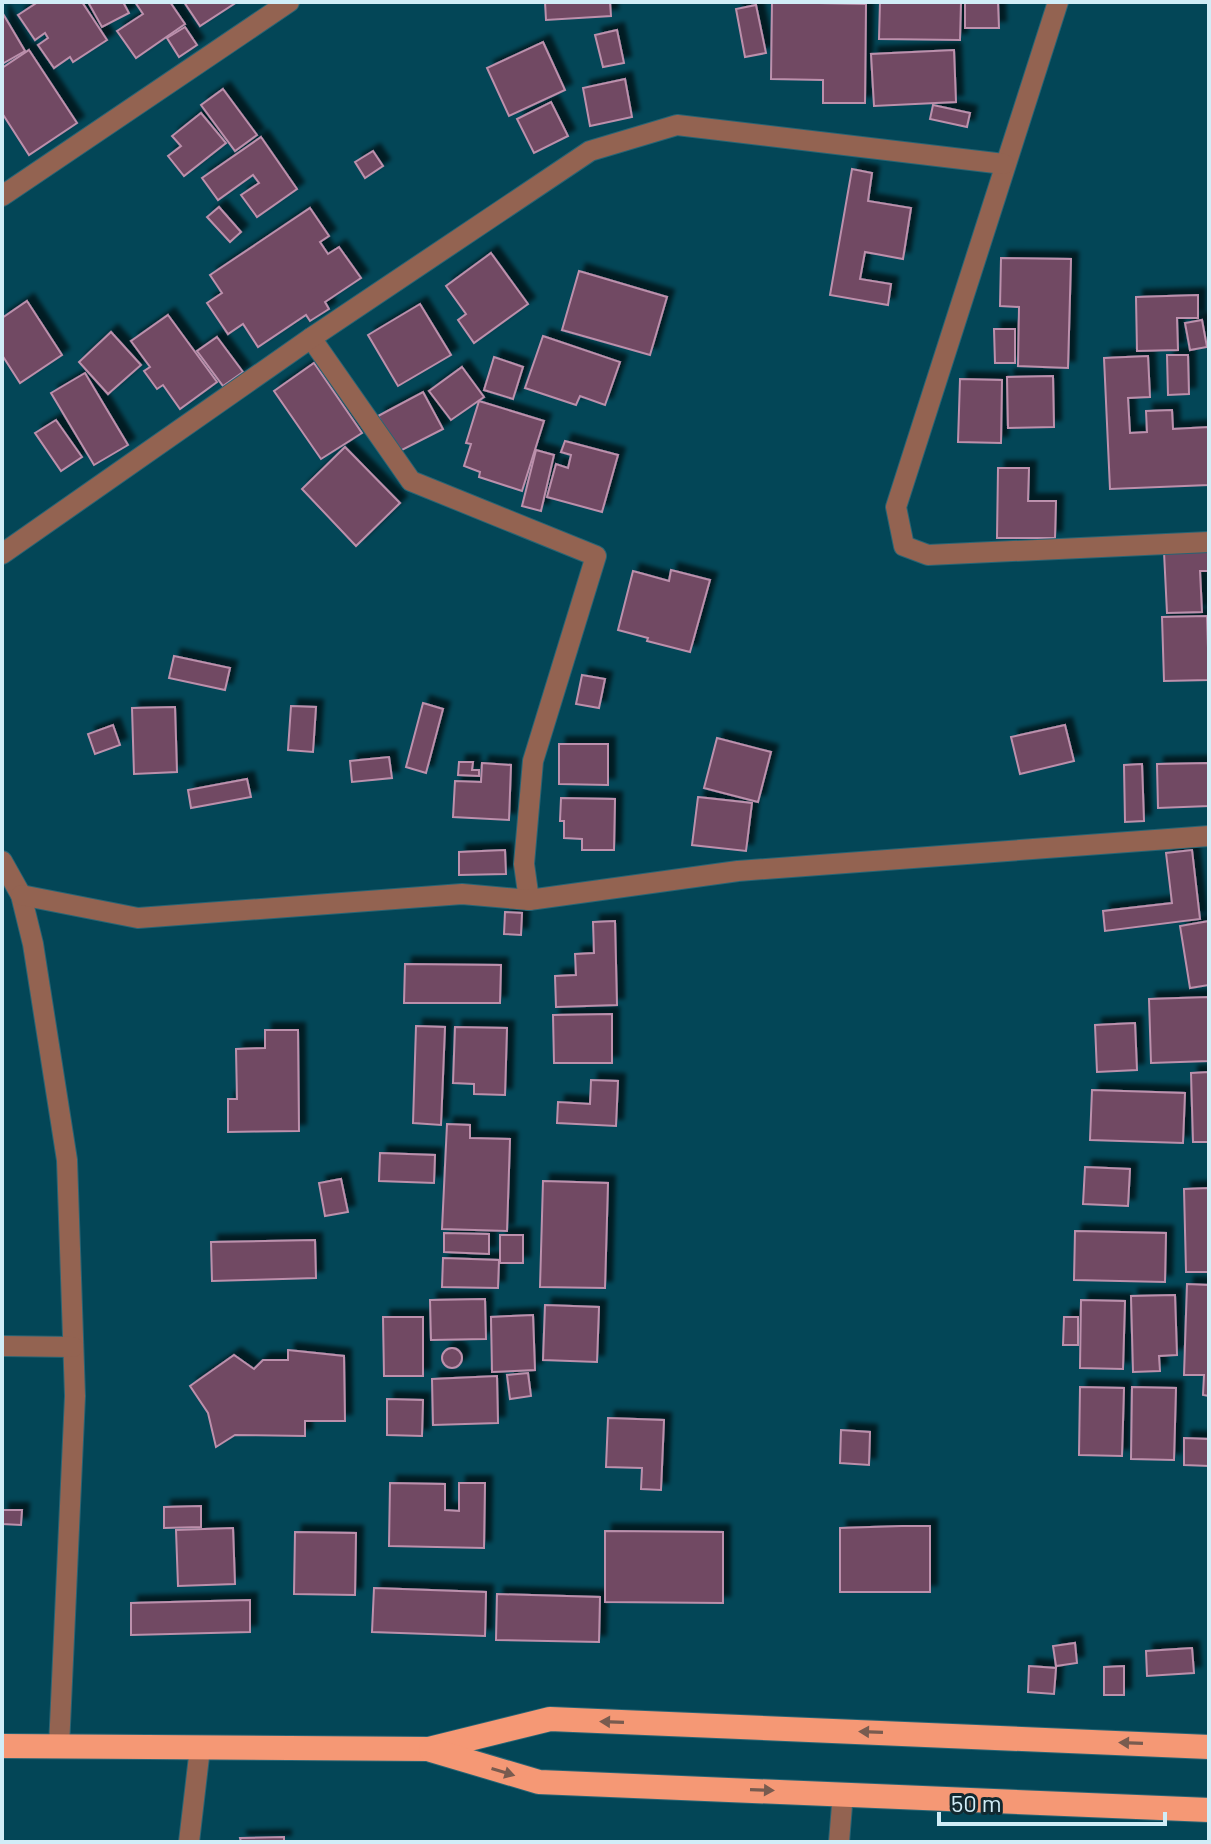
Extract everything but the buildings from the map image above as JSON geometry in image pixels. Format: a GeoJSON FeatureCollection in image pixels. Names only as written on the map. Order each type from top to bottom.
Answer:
{"type":"FeatureCollection","features":[{"type":"Feature","properties":{"kind":"highway"},"geometry":{"type":"LineString","coordinates":[[2,1746],[429,1749],[550,1719],[1209,1747]]}},
{"type":"Feature","properties":{"kind":"highway"},"geometry":{"type":"LineString","coordinates":[[429,1749],[539,1782],[1209,1810]]}},
{"type":"Feature","properties":{"kind":"street"},"geometry":{"type":"LineString","coordinates":[[2,196],[289,2]]}},
{"type":"Feature","properties":{"kind":"street"},"geometry":{"type":"LineString","coordinates":[[1058,2],[896,507],[904,546],[928,555],[1209,542]]}},
{"type":"Feature","properties":{"kind":"street"},"geometry":{"type":"LineString","coordinates":[[2,554],[311,338],[590,151],[677,125],[1004,164]]}},
{"type":"Feature","properties":{"kind":"street"},"geometry":{"type":"LineString","coordinates":[[311,338],[411,481],[596,556],[533,761],[524,864],[529,900]]}},
{"type":"Feature","properties":{"kind":"street"},"geometry":{"type":"LineString","coordinates":[[21,895],[138,918],[462,894],[529,900],[738,871],[1209,836]]}},
{"type":"Feature","properties":{"kind":"street"},"geometry":{"type":"LineString","coordinates":[[2,861],[21,895],[33,944],[67,1160],[75,1396],[59,1747]]}},
{"type":"Feature","properties":{"kind":"street"},"geometry":{"type":"LineString","coordinates":[[2,1346],[73,1347]]}},
{"type":"Feature","properties":{"kind":"street"},"geometry":{"type":"LineString","coordinates":[[189,1842],[200,1748]]}},
{"type":"Feature","properties":{"kind":"street"},"geometry":{"type":"LineString","coordinates":[[839,1842],[843,1793]]}}]}
